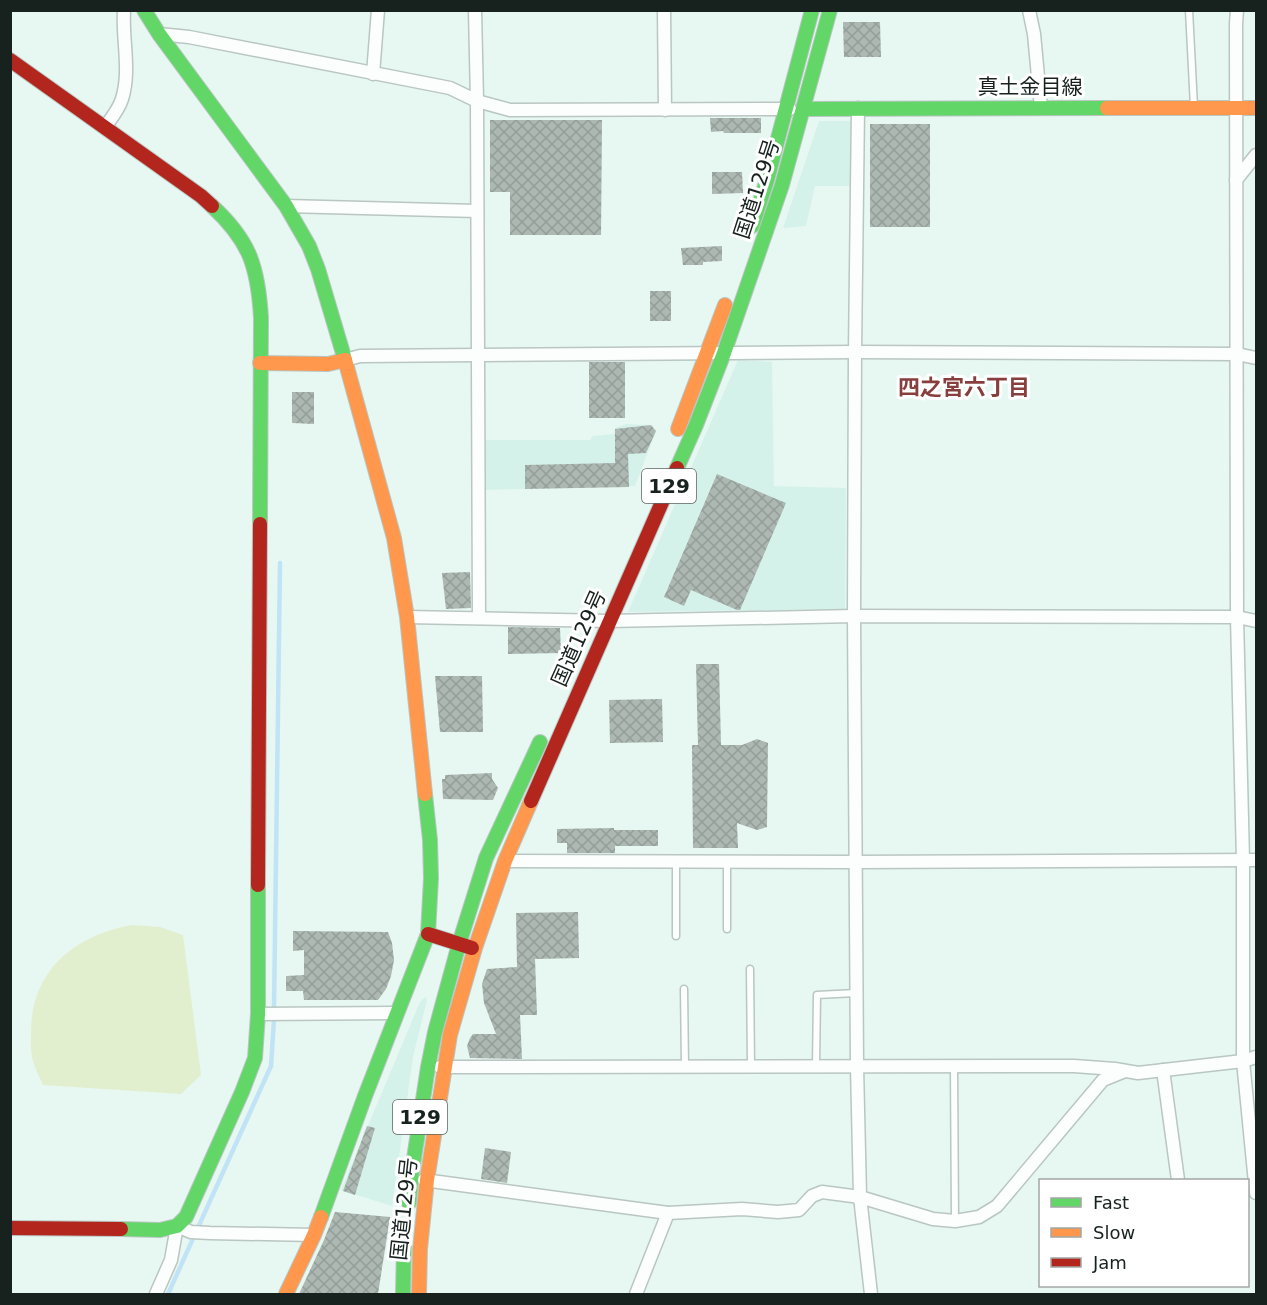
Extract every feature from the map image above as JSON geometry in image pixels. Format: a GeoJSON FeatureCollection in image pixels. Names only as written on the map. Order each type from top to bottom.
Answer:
{"type":"FeatureCollection","features":[{"type":"Feature","properties":{"kind":"main road"},"geometry":{"type":"LineString","coordinates":[[144,10],[159,34],[286,206],[309,246],[345,360],[394,538],[407,617],[430,840],[431,878],[428,934],[314,1235],[286,1294]]}},
{"type":"Feature","properties":{"kind":"main road","name":"国道129号"},"geometry":{"type":"LineString","coordinates":[[746,242],[767,180],[812,10]]}},
{"type":"Feature","properties":{"kind":"main road","name":"国道129号"},"geometry":{"type":"LineString","coordinates":[[419,1294],[420,1250],[427,1180],[450,1035],[475,948],[505,861],[696,425],[724,353],[782,185],[830,10]]}},
{"type":"Feature","properties":{"kind":"main road"},"geometry":{"type":"LineString","coordinates":[[10,60],[201,196],[226,219],[246,244],[255,271],[262,316],[258,1014],[255,1058],[186,1216],[177,1226],[160,1230],[10,1228]]}},
{"type":"Feature","properties":{"kind":"main road","name":"真土金目線"},"geometry":{"type":"LineString","coordinates":[[803,109],[1257,108]]}},
{"type":"Feature","properties":{"kind":"main road","name":"129"},"geometry":{"type":"LineString","coordinates":[[672,443],[729,294]]}},
{"type":"Feature","properties":{"kind":"main road"},"geometry":{"type":"LineString","coordinates":[[260,363],[328,364],[345,360]]}},
{"type":"Feature","properties":{"kind":"main road","name":"国道129号"},"geometry":{"type":"LineString","coordinates":[[408,1212],[428,1067],[459,944],[486,858],[548,726]]}},
{"type":"Feature","properties":{"kind":"main road"},"geometry":{"type":"LineString","coordinates":[[428,934],[475,948]]}},
{"type":"Feature","properties":{"kind":"main road","name":"国道129号"},"geometry":{"type":"LineString","coordinates":[[403,1294],[405,1234]]}},
{"type":"Feature","properties":{"kind":"street"},"geometry":{"type":"LineString","coordinates":[[105,127],[122,101],[127,77],[124,10]]}},
{"type":"Feature","properties":{"kind":"street"},"geometry":{"type":"LineString","coordinates":[[373,74],[378,10]]}},
{"type":"Feature","properties":{"kind":"street"},"geometry":{"type":"LineString","coordinates":[[475,10],[479,618]]}},
{"type":"Feature","properties":{"kind":"street"},"geometry":{"type":"LineString","coordinates":[[664,10],[665,110]]}},
{"type":"Feature","properties":{"kind":"street"},"geometry":{"type":"LineString","coordinates":[[1029,10],[1034,34],[1041,108]]}},
{"type":"Feature","properties":{"kind":"street"},"geometry":{"type":"LineString","coordinates":[[1237,10],[1237,617],[1243,860],[1243,1061],[1257,1193]]}},
{"type":"Feature","properties":{"kind":"street"},"geometry":{"type":"LineString","coordinates":[[159,34],[189,37],[450,88],[477,101],[510,110],[803,109]]}},
{"type":"Feature","properties":{"kind":"street"},"geometry":{"type":"LineString","coordinates":[[858,108],[854,616],[857,1066],[860,1197],[871,1294]]}},
{"type":"Feature","properties":{"kind":"street"},"geometry":{"type":"LineString","coordinates":[[1236,180],[1257,155]]}},
{"type":"Feature","properties":{"kind":"street"},"geometry":{"type":"LineString","coordinates":[[286,206],[477,211]]}},
{"type":"Feature","properties":{"kind":"street"},"geometry":{"type":"LineString","coordinates":[[345,360],[360,356],[855,352],[1237,354],[1257,358]]}},
{"type":"Feature","properties":{"kind":"street"},"geometry":{"type":"LineString","coordinates":[[407,617],[609,621],[854,616],[1237,617],[1257,621]]}},
{"type":"Feature","properties":{"kind":"street"},"geometry":{"type":"LineString","coordinates":[[505,861],[1257,860]]}},
{"type":"Feature","properties":{"kind":"street"},"geometry":{"type":"LineString","coordinates":[[258,1014],[396,1014]]}},
{"type":"Feature","properties":{"kind":"street"},"geometry":{"type":"LineString","coordinates":[[428,1067],[1074,1066],[1138,1073],[1243,1061],[1257,1057]]}},
{"type":"Feature","properties":{"kind":"street"},"geometry":{"type":"LineString","coordinates":[[1163,1070],[1178,1179]]}},
{"type":"Feature","properties":{"kind":"street"},"geometry":{"type":"LineString","coordinates":[[411,1178],[668,1213],[742,1209],[778,1212],[799,1210],[812,1196],[822,1192],[860,1197],[933,1219],[955,1221],[979,1217],[997,1206],[1103,1080],[1126,1071]]}},
{"type":"Feature","properties":{"kind":"street"},"geometry":{"type":"LineString","coordinates":[[636,1294],[668,1213]]}},
{"type":"Feature","properties":{"kind":"street"},"geometry":{"type":"LineString","coordinates":[[156,1294],[171,1260],[177,1226],[191,1232],[314,1235]]}},
{"type":"Feature","properties":{"kind":"lane"},"geometry":{"type":"LineString","coordinates":[[1189,10],[1194,108]]}},
{"type":"Feature","properties":{"kind":"lane"},"geometry":{"type":"LineString","coordinates":[[676,861],[676,936]]}},
{"type":"Feature","properties":{"kind":"lane"},"geometry":{"type":"LineString","coordinates":[[727,861],[727,929]]}},
{"type":"Feature","properties":{"kind":"lane"},"geometry":{"type":"LineString","coordinates":[[750,969],[751,1066]]}},
{"type":"Feature","properties":{"kind":"lane"},"geometry":{"type":"LineString","coordinates":[[684,989],[685,1066]]}},
{"type":"Feature","properties":{"kind":"lane"},"geometry":{"type":"LineString","coordinates":[[816,1066],[817,995],[857,993]]}},
{"type":"Feature","properties":{"kind":"lane"},"geometry":{"type":"LineString","coordinates":[[954,1066],[955,1221]]}},
{"type":"Feature","properties":{"kind":"shaded area"},"geometry":{"type":"Polygon","coordinates":[[[819,121],[850,121],[850,186],[815,186],[806,226],[783,228],[819,121]]]}},
{"type":"Feature","properties":{"kind":"shaded area"},"geometry":{"type":"Polygon","coordinates":[[[738,360],[772,362],[774,486],[846,488],[845,609],[628,612],[738,360]]]}},
{"type":"Feature","properties":{"kind":"shaded area"},"geometry":{"type":"Polygon","coordinates":[[[626,424],[651,425],[656,431],[635,486],[483,490],[483,440],[590,440],[593,436],[614,434],[615,428],[626,424]]]}},
{"type":"Feature","properties":{"kind":"shaded area"},"geometry":{"type":"Polygon","coordinates":[[[132,925],[160,927],[183,935],[201,1075],[181,1094],[43,1085],[33,1060],[31,1032],[33,1010],[48,974],[60,959],[92,937],[132,925]]]}},
{"type":"Feature","properties":{"kind":"shaded area"},"geometry":{"type":"Polygon","coordinates":[[[425,997],[427,1000],[413,1057],[392,1206],[341,1190],[420,1002],[425,997]]]}},
{"type":"Feature","properties":{"kind":"building"},"geometry":{"type":"Polygon","coordinates":[[[843,22],[880,22],[881,57],[844,57],[843,22]]]}},
{"type":"Feature","properties":{"kind":"building"},"geometry":{"type":"Polygon","coordinates":[[[710,118],[761,118],[761,133],[711,132],[710,118]]]}},
{"type":"Feature","properties":{"kind":"building"},"geometry":{"type":"Polygon","coordinates":[[[490,120],[602,120],[601,235],[510,235],[510,192],[490,192],[490,120]]]}},
{"type":"Feature","properties":{"kind":"building"},"geometry":{"type":"Polygon","coordinates":[[[870,124],[930,124],[930,227],[870,227],[870,124]]]}},
{"type":"Feature","properties":{"kind":"building"},"geometry":{"type":"Polygon","coordinates":[[[712,172],[742,172],[743,193],[712,194],[712,172]]]}},
{"type":"Feature","properties":{"kind":"building"},"geometry":{"type":"Polygon","coordinates":[[[722,246],[722,261],[703,262],[703,265],[683,265],[681,248],[722,246]]]}},
{"type":"Feature","properties":{"kind":"building"},"geometry":{"type":"Polygon","coordinates":[[[650,291],[671,291],[671,321],[650,321],[650,291]]]}},
{"type":"Feature","properties":{"kind":"building"},"geometry":{"type":"Polygon","coordinates":[[[589,362],[625,362],[625,418],[589,418],[589,362]]]}},
{"type":"Feature","properties":{"kind":"building"},"geometry":{"type":"Polygon","coordinates":[[[292,392],[314,392],[314,424],[292,423],[292,392]]]}},
{"type":"Feature","properties":{"kind":"building"},"geometry":{"type":"Polygon","coordinates":[[[651,425],[656,431],[646,453],[628,454],[629,487],[525,489],[525,465],[615,463],[615,429],[651,425]]]}},
{"type":"Feature","properties":{"kind":"building"},"geometry":{"type":"Polygon","coordinates":[[[717,474],[786,503],[740,610],[691,590],[684,606],[664,597],[717,474]]]}},
{"type":"Feature","properties":{"kind":"building"},"geometry":{"type":"Polygon","coordinates":[[[470,572],[471,608],[446,609],[442,573],[470,572]]]}},
{"type":"Feature","properties":{"kind":"building"},"geometry":{"type":"Polygon","coordinates":[[[508,627],[560,628],[561,653],[508,654],[508,627]]]}},
{"type":"Feature","properties":{"kind":"building"},"geometry":{"type":"Polygon","coordinates":[[[696,664],[719,664],[721,745],[742,745],[757,739],[768,743],[767,827],[757,830],[737,823],[738,848],[693,848],[692,745],[698,745],[696,664]]]}},
{"type":"Feature","properties":{"kind":"building"},"geometry":{"type":"Polygon","coordinates":[[[435,676],[482,676],[483,732],[440,732],[435,676]]]}},
{"type":"Feature","properties":{"kind":"building"},"geometry":{"type":"Polygon","coordinates":[[[662,699],[663,742],[610,743],[609,700],[662,699]]]}},
{"type":"Feature","properties":{"kind":"building"},"geometry":{"type":"Polygon","coordinates":[[[492,773],[492,779],[498,788],[493,800],[443,799],[442,779],[445,779],[445,775],[492,773]]]}},
{"type":"Feature","properties":{"kind":"building"},"geometry":{"type":"Polygon","coordinates":[[[614,828],[614,830],[658,830],[658,846],[615,846],[615,853],[567,853],[567,843],[557,843],[557,829],[614,828]]]}},
{"type":"Feature","properties":{"kind":"building"},"geometry":{"type":"Polygon","coordinates":[[[578,912],[579,958],[535,959],[537,1015],[520,1015],[522,1059],[470,1058],[467,1046],[473,1034],[496,1034],[484,1003],[482,984],[487,969],[517,967],[516,913],[578,912]]]}},
{"type":"Feature","properties":{"kind":"building"},"geometry":{"type":"Polygon","coordinates":[[[293,931],[388,932],[394,960],[386,989],[378,1000],[304,1000],[303,991],[286,991],[286,976],[304,975],[304,950],[293,951],[293,931]]]}},
{"type":"Feature","properties":{"kind":"building"},"geometry":{"type":"Polygon","coordinates":[[[367,1126],[375,1128],[355,1195],[343,1191],[367,1126]]]}},
{"type":"Feature","properties":{"kind":"building"},"geometry":{"type":"Polygon","coordinates":[[[485,1148],[511,1152],[507,1183],[481,1179],[485,1148]]]}},
{"type":"Feature","properties":{"kind":"building"},"geometry":{"type":"Polygon","coordinates":[[[335,1212],[390,1217],[378,1294],[299,1294],[335,1212]]]}},
{"type":"Feature","properties":{"kind":"waterway"},"geometry":{"type":"LineString","coordinates":[[274,1009],[280,563]]}},
{"type":"Feature","properties":{"kind":"waterway"},"geometry":{"type":"LineString","coordinates":[[168,1294],[271,1066],[274,1020]]}},
{"type":"Feature","properties":{"kind":"traffic: fast"},"geometry":{"type":"LineString","coordinates":[[144,10],[159,34],[286,206],[309,246],[345,360]]}},
{"type":"Feature","properties":{"kind":"traffic: fast"},"geometry":{"type":"LineString","coordinates":[[752,226],[767,180],[812,10]]}},
{"type":"Feature","properties":{"kind":"traffic: fast"},"geometry":{"type":"LineString","coordinates":[[677,468],[724,353],[782,185],[830,10]]}},
{"type":"Feature","properties":{"kind":"traffic: fast"},"geometry":{"type":"LineString","coordinates":[[803,109],[1107,108]]}},
{"type":"Feature","properties":{"kind":"traffic: fast"},"geometry":{"type":"LineString","coordinates":[[212,206],[235,231],[250,256],[260,300],[260,524]]}},
{"type":"Feature","properties":{"kind":"traffic: fast"},"geometry":{"type":"LineString","coordinates":[[409,1203],[428,1067],[459,944],[486,858],[540,742]]}},
{"type":"Feature","properties":{"kind":"traffic: fast"},"geometry":{"type":"LineString","coordinates":[[321,1217],[428,934],[431,878],[425,794]]}},
{"type":"Feature","properties":{"kind":"traffic: fast"},"geometry":{"type":"LineString","coordinates":[[121,1229],[160,1230],[177,1226],[186,1217],[242,1092],[255,1058],[258,1014],[258,885]]}},
{"type":"Feature","properties":{"kind":"traffic: fast"},"geometry":{"type":"LineString","coordinates":[[403,1294],[404,1245]]}},
{"type":"Feature","properties":{"kind":"traffic: slow"},"geometry":{"type":"LineString","coordinates":[[1107,108],[1256,108]]}},
{"type":"Feature","properties":{"kind":"traffic: slow"},"geometry":{"type":"LineString","coordinates":[[678,429],[725,305]]}},
{"type":"Feature","properties":{"kind":"traffic: slow"},"geometry":{"type":"LineString","coordinates":[[345,360],[394,538],[407,617],[425,794]]}},
{"type":"Feature","properties":{"kind":"traffic: slow"},"geometry":{"type":"LineString","coordinates":[[260,363],[328,364],[345,360]]}},
{"type":"Feature","properties":{"kind":"traffic: slow"},"geometry":{"type":"LineString","coordinates":[[419,1294],[420,1249],[427,1180],[450,1035],[475,948],[505,861],[531,801]]}},
{"type":"Feature","properties":{"kind":"traffic: slow"},"geometry":{"type":"LineString","coordinates":[[286,1294],[321,1217]]}},
{"type":"Feature","properties":{"kind":"traffic: jam"},"geometry":{"type":"LineString","coordinates":[[10,60],[212,206]]}},
{"type":"Feature","properties":{"kind":"traffic: jam"},"geometry":{"type":"LineString","coordinates":[[531,801],[677,468]]}},
{"type":"Feature","properties":{"kind":"traffic: jam"},"geometry":{"type":"LineString","coordinates":[[258,885],[260,524]]}},
{"type":"Feature","properties":{"kind":"traffic: jam"},"geometry":{"type":"LineString","coordinates":[[428,934],[472,948]]}},
{"type":"Feature","properties":{"kind":"traffic: jam"},"geometry":{"type":"LineString","coordinates":[[10,1228],[121,1229]]}},
{"type":"Feature","properties":{"kind":"district","name":"四之宮六丁目"},"geometry":{"type":"Point","coordinates":[964,387]}}]}
